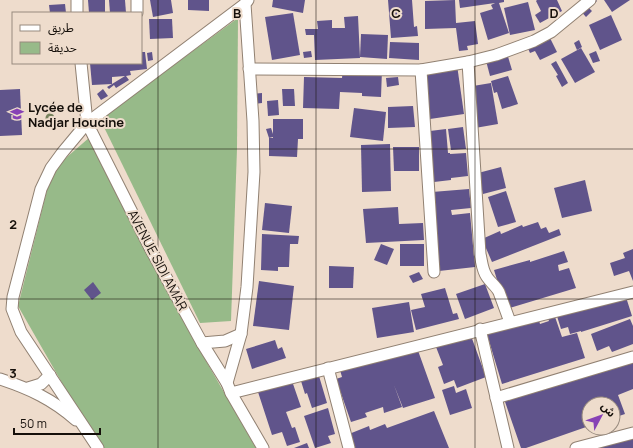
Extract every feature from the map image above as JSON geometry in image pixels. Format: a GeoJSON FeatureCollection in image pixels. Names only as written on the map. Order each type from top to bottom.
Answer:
{"type":"FeatureCollection","features":[{"type":"Feature","properties":{"kind":"street"},"geometry":{"type":"LineString","coordinates":[[77,0],[77,12]]}},
{"type":"Feature","properties":{"kind":"street"},"geometry":{"type":"LineString","coordinates":[[137,0],[137,12]]}},
{"type":"Feature","properties":{"kind":"street"},"geometry":{"type":"LineString","coordinates":[[249,69],[422,70],[468,62],[496,55],[534,41],[551,32],[590,0]]}},
{"type":"Feature","properties":{"kind":"street"},"geometry":{"type":"LineString","coordinates":[[246,2],[253,121],[254,172],[247,287],[241,334],[229,388],[328,368],[633,292]]}},
{"type":"Feature","properties":{"kind":"street"},"geometry":{"type":"LineString","coordinates":[[98,448],[21,332],[12,309],[13,297],[41,189],[55,163],[88,124],[246,2]]}},
{"type":"Feature","properties":{"kind":"street"},"geometry":{"type":"LineString","coordinates":[[468,62],[480,254],[487,278],[497,288],[510,322]]}},
{"type":"Feature","properties":{"kind":"street","name":"AVENUE SIDI AMAR"},"geometry":{"type":"LineString","coordinates":[[81,64],[88,124],[150,248],[202,343],[264,448]]}},
{"type":"Feature","properties":{"kind":"street"},"geometry":{"type":"LineString","coordinates":[[422,70],[434,272]]}},
{"type":"Feature","properties":{"kind":"street"},"geometry":{"type":"LineString","coordinates":[[480,329],[508,448]]}},
{"type":"Feature","properties":{"kind":"street"},"geometry":{"type":"LineString","coordinates":[[202,343],[225,341],[241,334]]}},
{"type":"Feature","properties":{"kind":"street"},"geometry":{"type":"LineString","coordinates":[[496,398],[633,357]]}},
{"type":"Feature","properties":{"kind":"street"},"geometry":{"type":"LineString","coordinates":[[328,368],[349,448]]}},
{"type":"Feature","properties":{"kind":"street"},"geometry":{"type":"LineString","coordinates":[[28,388],[41,384],[50,375]]}},
{"type":"Feature","properties":{"kind":"street"},"geometry":{"type":"LineString","coordinates":[[0,379],[28,388],[58,406],[85,427]]}},
{"type":"Feature","properties":{"kind":"street"},"geometry":{"type":"LineString","coordinates":[[577,448],[633,433]]}},
{"type":"Feature","properties":{"kind":"green space"},"geometry":{"type":"Polygon","coordinates":[[[238,18],[237,149],[231,321],[200,323],[100,119],[238,18]]]}},
{"type":"Feature","properties":{"kind":"green space"},"geometry":{"type":"Polygon","coordinates":[[[90,137],[194,340],[256,448],[103,448],[85,423],[18,306],[52,170],[90,137]]]}},
{"type":"Feature","properties":{"kind":"building"},"geometry":{"type":"Polygon","coordinates":[[[88,0],[105,0],[105,12],[89,12],[88,0]]]}},
{"type":"Feature","properties":{"kind":"building"},"geometry":{"type":"Polygon","coordinates":[[[109,0],[125,0],[126,12],[110,12],[109,0]]]}},
{"type":"Feature","properties":{"kind":"building"},"geometry":{"type":"Polygon","coordinates":[[[150,0],[171,0],[173,13],[153,17],[150,0]]]}},
{"type":"Feature","properties":{"kind":"building"},"geometry":{"type":"Polygon","coordinates":[[[188,0],[209,0],[209,11],[188,10],[188,0]]]}},
{"type":"Feature","properties":{"kind":"building"},"geometry":{"type":"Polygon","coordinates":[[[273,0],[305,0],[303,13],[272,7],[273,0]]]}},
{"type":"Feature","properties":{"kind":"building"},"geometry":{"type":"Polygon","coordinates":[[[388,0],[412,0],[414,27],[417,26],[418,36],[391,38],[388,0]]]}},
{"type":"Feature","properties":{"kind":"building"},"geometry":{"type":"Polygon","coordinates":[[[455,0],[456,23],[475,21],[478,44],[467,46],[468,50],[459,51],[456,28],[425,29],[425,1],[455,0]]]}},
{"type":"Feature","properties":{"kind":"building"},"geometry":{"type":"Polygon","coordinates":[[[459,0],[504,0],[504,2],[499,3],[509,33],[488,40],[480,13],[493,9],[491,5],[495,3],[460,8],[459,0]]]}},
{"type":"Feature","properties":{"kind":"building"},"geometry":{"type":"Polygon","coordinates":[[[557,0],[562,11],[540,23],[535,15],[541,11],[536,1],[557,0]]]}},
{"type":"Feature","properties":{"kind":"building"},"geometry":{"type":"Polygon","coordinates":[[[588,0],[597,1],[589,8],[592,11],[586,17],[578,8],[588,0]]]}},
{"type":"Feature","properties":{"kind":"building"},"geometry":{"type":"Polygon","coordinates":[[[604,0],[630,0],[612,12],[604,0]]]}},
{"type":"Feature","properties":{"kind":"building"},"geometry":{"type":"Polygon","coordinates":[[[528,2],[535,30],[510,35],[504,8],[528,2]]]}},
{"type":"Feature","properties":{"kind":"building"},"geometry":{"type":"Polygon","coordinates":[[[65,4],[66,12],[50,12],[49,5],[65,4]]]}},
{"type":"Feature","properties":{"kind":"building"},"geometry":{"type":"Polygon","coordinates":[[[293,13],[300,55],[272,60],[265,17],[293,13]]]}},
{"type":"Feature","properties":{"kind":"building"},"geometry":{"type":"Polygon","coordinates":[[[611,15],[622,40],[600,50],[589,25],[611,15]]]}},
{"type":"Feature","properties":{"kind":"building"},"geometry":{"type":"Polygon","coordinates":[[[358,16],[360,58],[315,60],[314,35],[306,35],[305,29],[318,29],[317,21],[332,20],[332,28],[345,28],[344,17],[358,16]]]}},
{"type":"Feature","properties":{"kind":"building"},"geometry":{"type":"Polygon","coordinates":[[[149,19],[172,19],[173,38],[150,39],[149,19]]]}},
{"type":"Feature","properties":{"kind":"building"},"geometry":{"type":"Polygon","coordinates":[[[361,34],[388,35],[387,59],[360,57],[361,34]]]}},
{"type":"Feature","properties":{"kind":"building"},"geometry":{"type":"Polygon","coordinates":[[[548,34],[557,52],[540,60],[535,51],[530,53],[526,44],[548,34]]]}},
{"type":"Feature","properties":{"kind":"building"},"geometry":{"type":"Polygon","coordinates":[[[579,40],[582,47],[577,50],[574,43],[579,40]]]}},
{"type":"Feature","properties":{"kind":"building"},"geometry":{"type":"Polygon","coordinates":[[[390,42],[419,43],[419,60],[389,58],[390,42]]]}},
{"type":"Feature","properties":{"kind":"building"},"geometry":{"type":"Polygon","coordinates":[[[581,48],[595,72],[575,83],[561,59],[581,48]]]}},
{"type":"Feature","properties":{"kind":"building"},"geometry":{"type":"Polygon","coordinates":[[[506,50],[512,70],[490,76],[485,57],[506,50]]]}},
{"type":"Feature","properties":{"kind":"building"},"geometry":{"type":"Polygon","coordinates":[[[311,51],[312,57],[304,58],[303,52],[311,51]]]}},
{"type":"Feature","properties":{"kind":"building"},"geometry":{"type":"Polygon","coordinates":[[[596,51],[600,61],[593,63],[589,54],[596,51]]]}},
{"type":"Feature","properties":{"kind":"building"},"geometry":{"type":"Polygon","coordinates":[[[142,52],[145,52],[147,69],[130,71],[131,75],[126,76],[129,80],[116,88],[114,85],[109,89],[107,87],[112,84],[92,85],[90,64],[142,64],[142,52]],[[125,76],[112,77],[112,84],[125,76]]]}},
{"type":"Feature","properties":{"kind":"building"},"geometry":{"type":"Polygon","coordinates":[[[152,52],[153,60],[148,61],[147,53],[152,52]]]}},
{"type":"Feature","properties":{"kind":"building"},"geometry":{"type":"Polygon","coordinates":[[[556,61],[568,83],[562,87],[556,76],[558,75],[551,64],[556,61]]]}},
{"type":"Feature","properties":{"kind":"building"},"geometry":{"type":"Polygon","coordinates":[[[457,65],[464,114],[430,119],[423,69],[457,65]]]}},
{"type":"Feature","properties":{"kind":"building"},"geometry":{"type":"Polygon","coordinates":[[[343,68],[382,70],[381,97],[362,96],[362,93],[340,92],[339,109],[303,108],[304,77],[342,78],[343,68]]]}},
{"type":"Feature","properties":{"kind":"building"},"geometry":{"type":"Polygon","coordinates":[[[508,76],[518,104],[502,109],[497,92],[494,93],[491,81],[508,76]]]}},
{"type":"Feature","properties":{"kind":"building"},"geometry":{"type":"Polygon","coordinates":[[[398,77],[399,85],[387,87],[386,78],[398,77]]]}},
{"type":"Feature","properties":{"kind":"building"},"geometry":{"type":"Polygon","coordinates":[[[491,83],[498,124],[475,128],[467,87],[491,83]]]}},
{"type":"Feature","properties":{"kind":"building"},"geometry":{"type":"Polygon","coordinates":[[[20,89],[22,135],[0,136],[0,90],[20,89]]]}},
{"type":"Feature","properties":{"kind":"building"},"geometry":{"type":"Polygon","coordinates":[[[103,89],[108,96],[101,100],[97,94],[103,89]]]}},
{"type":"Feature","properties":{"kind":"building"},"geometry":{"type":"Polygon","coordinates":[[[282,89],[294,89],[295,106],[283,106],[282,89]]]}},
{"type":"Feature","properties":{"kind":"building"},"geometry":{"type":"Polygon","coordinates":[[[262,93],[262,103],[253,104],[252,94],[262,93]]]}},
{"type":"Feature","properties":{"kind":"building"},"geometry":{"type":"Polygon","coordinates":[[[278,100],[279,115],[268,116],[267,101],[278,100]]]}},
{"type":"Feature","properties":{"kind":"building"},"geometry":{"type":"Polygon","coordinates":[[[413,106],[415,127],[388,128],[388,107],[413,106]]]}},
{"type":"Feature","properties":{"kind":"building"},"geometry":{"type":"Polygon","coordinates":[[[354,108],[386,112],[383,141],[350,137],[354,108]]]}},
{"type":"Feature","properties":{"kind":"building"},"geometry":{"type":"Polygon","coordinates":[[[273,119],[303,119],[303,139],[298,139],[297,157],[269,156],[269,138],[266,129],[271,128],[273,134],[273,119]]]}},
{"type":"Feature","properties":{"kind":"building"},"geometry":{"type":"Polygon","coordinates":[[[463,127],[466,149],[451,150],[448,129],[463,127]]]}},
{"type":"Feature","properties":{"kind":"building"},"geometry":{"type":"Polygon","coordinates":[[[446,129],[448,153],[466,153],[468,176],[434,182],[430,131],[446,129]]]}},
{"type":"Feature","properties":{"kind":"building"},"geometry":{"type":"Polygon","coordinates":[[[390,144],[391,191],[362,192],[361,145],[390,144]]]}},
{"type":"Feature","properties":{"kind":"building"},"geometry":{"type":"Polygon","coordinates":[[[393,147],[419,147],[419,171],[394,171],[393,147]]]}},
{"type":"Feature","properties":{"kind":"building"},"geometry":{"type":"Polygon","coordinates":[[[501,167],[506,188],[483,194],[478,173],[501,167]]]}},
{"type":"Feature","properties":{"kind":"building"},"geometry":{"type":"Polygon","coordinates":[[[585,180],[592,211],[562,218],[554,188],[585,180]]]}},
{"type":"Feature","properties":{"kind":"building"},"geometry":{"type":"Polygon","coordinates":[[[469,189],[471,208],[451,210],[452,215],[470,213],[475,267],[439,271],[432,192],[469,189]]]}},
{"type":"Feature","properties":{"kind":"building"},"geometry":{"type":"Polygon","coordinates":[[[506,191],[516,222],[498,227],[488,197],[506,191]]]}},
{"type":"Feature","properties":{"kind":"building"},"geometry":{"type":"Polygon","coordinates":[[[265,203],[292,206],[289,233],[262,230],[265,203]]]}},
{"type":"Feature","properties":{"kind":"building"},"geometry":{"type":"Polygon","coordinates":[[[398,207],[399,224],[423,223],[424,240],[366,243],[363,209],[398,207]]]}},
{"type":"Feature","properties":{"kind":"building"},"geometry":{"type":"Polygon","coordinates":[[[538,222],[541,229],[546,227],[549,233],[559,229],[561,235],[492,262],[482,239],[500,231],[501,234],[522,225],[523,227],[538,222]]]}},
{"type":"Feature","properties":{"kind":"building"},"geometry":{"type":"Polygon","coordinates":[[[262,234],[299,236],[298,244],[290,244],[289,267],[278,267],[278,271],[261,270],[262,234]]]}},
{"type":"Feature","properties":{"kind":"building"},"geometry":{"type":"Polygon","coordinates":[[[381,244],[394,249],[387,265],[374,260],[381,244]]]}},
{"type":"Feature","properties":{"kind":"building"},"geometry":{"type":"Polygon","coordinates":[[[400,244],[424,244],[424,266],[400,266],[400,244]]]}},
{"type":"Feature","properties":{"kind":"building"},"geometry":{"type":"Polygon","coordinates":[[[633,249],[633,281],[629,271],[614,276],[610,263],[625,258],[623,253],[633,249]]]}},
{"type":"Feature","properties":{"kind":"building"},"geometry":{"type":"Polygon","coordinates":[[[564,251],[568,262],[558,265],[559,271],[569,268],[576,288],[506,309],[494,270],[530,260],[530,262],[564,251]]]}},
{"type":"Feature","properties":{"kind":"building"},"geometry":{"type":"Polygon","coordinates":[[[329,266],[354,267],[353,288],[329,288],[329,266]]]}},
{"type":"Feature","properties":{"kind":"building"},"geometry":{"type":"Polygon","coordinates":[[[419,272],[423,279],[413,283],[409,276],[419,272]]]}},
{"type":"Feature","properties":{"kind":"building"},"geometry":{"type":"Polygon","coordinates":[[[259,281],[294,286],[289,330],[253,326],[259,281]]]}},
{"type":"Feature","properties":{"kind":"building"},"geometry":{"type":"Polygon","coordinates":[[[93,282],[101,293],[92,300],[84,290],[93,282]]]}},
{"type":"Feature","properties":{"kind":"building"},"geometry":{"type":"Polygon","coordinates":[[[485,284],[494,308],[465,319],[456,294],[485,284]]]}},
{"type":"Feature","properties":{"kind":"building"},"geometry":{"type":"Polygon","coordinates":[[[445,288],[453,314],[457,313],[459,319],[416,330],[411,310],[425,307],[421,294],[445,288]]]}},
{"type":"Feature","properties":{"kind":"building"},"geometry":{"type":"Polygon","coordinates":[[[625,294],[632,316],[581,332],[570,334],[568,327],[561,329],[556,313],[625,294]]]}},
{"type":"Feature","properties":{"kind":"building"},"geometry":{"type":"Polygon","coordinates":[[[409,302],[414,332],[377,338],[372,308],[409,302]]]}},
{"type":"Feature","properties":{"kind":"building"},"geometry":{"type":"Polygon","coordinates":[[[554,314],[562,337],[577,333],[585,358],[502,384],[486,331],[538,317],[540,324],[549,321],[547,316],[554,314]]]}},
{"type":"Feature","properties":{"kind":"building"},"geometry":{"type":"Polygon","coordinates":[[[630,319],[633,326],[633,344],[612,352],[609,346],[597,351],[591,334],[630,319]]]}},
{"type":"Feature","properties":{"kind":"building"},"geometry":{"type":"Polygon","coordinates":[[[470,333],[486,377],[457,388],[454,380],[444,384],[438,367],[443,365],[436,347],[470,333]]]}},
{"type":"Feature","properties":{"kind":"building"},"geometry":{"type":"Polygon","coordinates":[[[275,340],[278,349],[282,347],[286,358],[252,369],[246,349],[275,340]]]}},
{"type":"Feature","properties":{"kind":"building"},"geometry":{"type":"Polygon","coordinates":[[[416,345],[435,398],[403,408],[394,385],[402,407],[384,413],[383,407],[365,413],[367,417],[351,422],[336,379],[342,377],[340,370],[416,345]]]}},
{"type":"Feature","properties":{"kind":"building"},"geometry":{"type":"Polygon","coordinates":[[[633,357],[633,389],[618,396],[581,396],[581,429],[526,448],[521,448],[503,396],[633,357]]]}},
{"type":"Feature","properties":{"kind":"building"},"geometry":{"type":"Polygon","coordinates":[[[319,376],[327,403],[312,408],[307,393],[305,394],[301,381],[319,376]]]}},
{"type":"Feature","properties":{"kind":"building"},"geometry":{"type":"Polygon","coordinates":[[[292,381],[301,407],[286,412],[292,428],[295,427],[300,442],[287,446],[282,432],[272,435],[258,392],[292,381]]]}},
{"type":"Feature","properties":{"kind":"building"},"geometry":{"type":"Polygon","coordinates":[[[454,386],[456,393],[466,389],[472,408],[450,415],[442,390],[454,386]]]}},
{"type":"Feature","properties":{"kind":"building"},"geometry":{"type":"Polygon","coordinates":[[[621,403],[625,414],[621,415],[621,403]]]}},
{"type":"Feature","properties":{"kind":"building"},"geometry":{"type":"Polygon","coordinates":[[[328,408],[335,434],[328,436],[331,443],[315,448],[304,416],[328,408]]]}},
{"type":"Feature","properties":{"kind":"building"},"geometry":{"type":"Polygon","coordinates":[[[434,411],[449,448],[354,448],[349,434],[369,426],[370,430],[385,424],[387,428],[434,411]]]}},
{"type":"Feature","properties":{"kind":"building"},"geometry":{"type":"Polygon","coordinates":[[[633,433],[633,448],[590,448],[633,433]]]}},
{"type":"Feature","properties":{"kind":"building"},"geometry":{"type":"Polygon","coordinates":[[[307,443],[309,448],[294,448],[307,443]]]}},
{"type":"Feature","properties":{"kind":"place","name":"Lycée de Nadjar Houcine"},"geometry":{"type":"Point","coordinates":[17,114]}}]}
